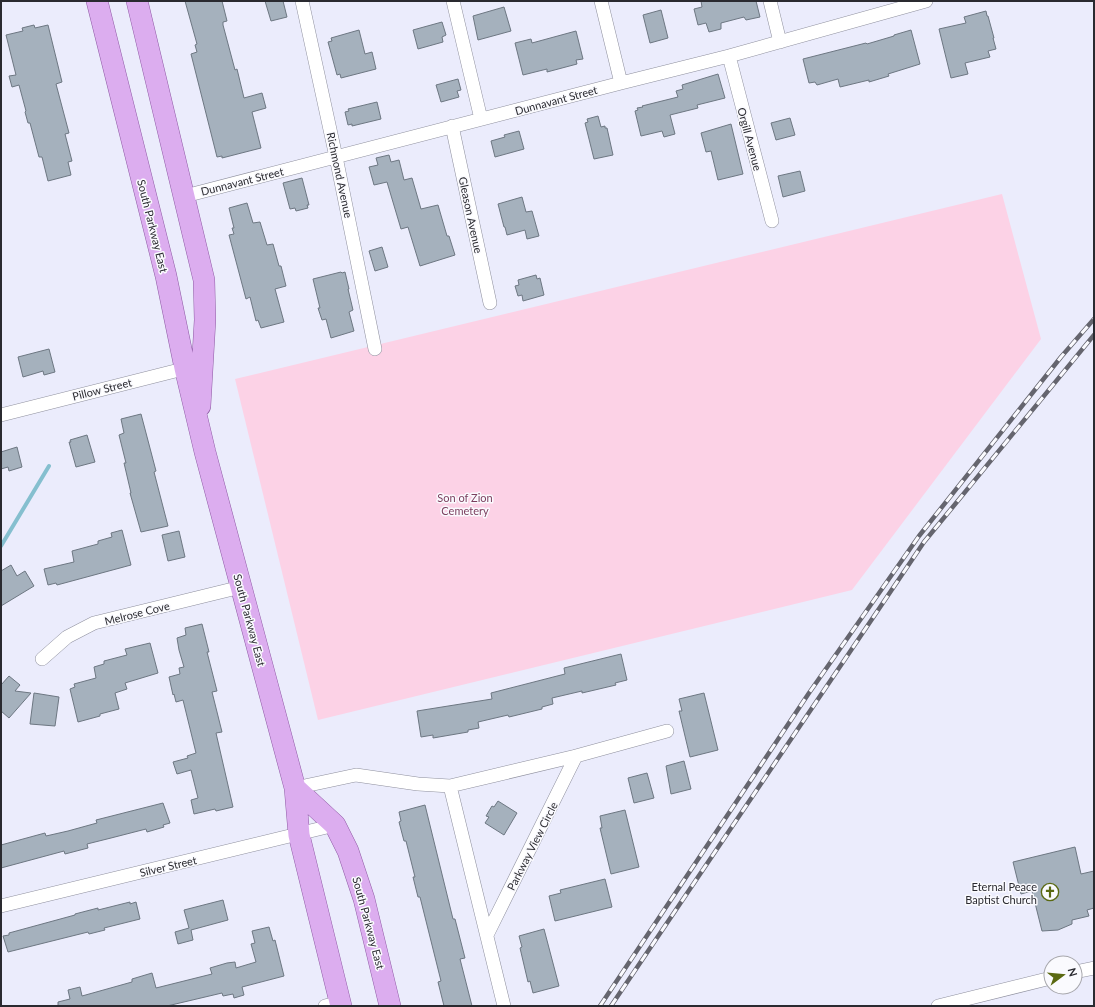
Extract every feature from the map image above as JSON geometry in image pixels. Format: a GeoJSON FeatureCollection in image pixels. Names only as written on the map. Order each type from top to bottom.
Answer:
{"type":"FeatureCollection","features":[{"type":"Feature","properties":{"kind":"main road","name":"South Parkway East"},"geometry":{"type":"LineString","coordinates":[[97,1],[166,276],[194,366],[200,406],[204,452],[295,788],[299,835],[335,1005]]}},
{"type":"Feature","properties":{"kind":"main road","name":"South Parkway East"},"geometry":{"type":"LineString","coordinates":[[137,1],[204,280],[205,320],[194,366]]}},
{"type":"Feature","properties":{"kind":"main road","name":"South Parkway East"},"geometry":{"type":"LineString","coordinates":[[295,788],[335,825],[348,851],[355,869],[390,1006]]}},
{"type":"Feature","properties":{"kind":"street","name":"Richmond Avenue"},"geometry":{"type":"LineString","coordinates":[[302,1],[336,157],[375,349]]}},
{"type":"Feature","properties":{"kind":"street"},"geometry":{"type":"LineString","coordinates":[[453,1],[481,119]]}},
{"type":"Feature","properties":{"kind":"street"},"geometry":{"type":"LineString","coordinates":[[601,1],[621,83]]}},
{"type":"Feature","properties":{"kind":"street"},"geometry":{"type":"LineString","coordinates":[[770,1],[780,42]]}},
{"type":"Feature","properties":{"kind":"street","name":"Dunnavant Street"},"geometry":{"type":"LineString","coordinates":[[185,196],[728,56],[926,1]]}},
{"type":"Feature","properties":{"kind":"street","name":"Orgill Avenue"},"geometry":{"type":"LineString","coordinates":[[728,56],[772,221]]}},
{"type":"Feature","properties":{"kind":"street","name":"Gleason Avenue"},"geometry":{"type":"LineString","coordinates":[[452,126],[490,303]]}},
{"type":"Feature","properties":{"kind":"street","name":"Pillow Street"},"geometry":{"type":"LineString","coordinates":[[1,415],[194,366]]}},
{"type":"Feature","properties":{"kind":"street","name":"Melrose Cove"},"geometry":{"type":"LineString","coordinates":[[42,659],[67,637],[94,623],[241,587]]}},
{"type":"Feature","properties":{"kind":"street"},"geometry":{"type":"LineString","coordinates":[[295,788],[356,775],[418,784],[450,786],[576,756],[667,731]]}},
{"type":"Feature","properties":{"kind":"street","name":"Parkway View Circle"},"geometry":{"type":"LineString","coordinates":[[487,935],[576,756]]}},
{"type":"Feature","properties":{"kind":"street"},"geometry":{"type":"LineString","coordinates":[[450,786],[504,1006]]}},
{"type":"Feature","properties":{"kind":"street","name":"Silver Street"},"geometry":{"type":"LineString","coordinates":[[1,906],[299,835],[335,825]]}},
{"type":"Feature","properties":{"kind":"street"},"geometry":{"type":"LineString","coordinates":[[1083,970],[1094,968]]}},
{"type":"Feature","properties":{"kind":"street"},"geometry":{"type":"LineString","coordinates":[[938,1006],[1043,980]]}},
{"type":"Feature","properties":{"kind":"green space","name":"Son of Zion Cemetery"},"geometry":{"type":"Polygon","coordinates":[[[1002,194],[1041,339],[852,590],[318,720],[235,379],[1002,194]]]}},
{"type":"Feature","properties":{"kind":"building"},"geometry":{"type":"Polygon","coordinates":[[[185,1],[222,1],[227,21],[223,22],[223,25],[235,70],[237,69],[244,98],[262,93],[266,108],[252,112],[261,148],[222,158],[222,156],[217,157],[191,54],[197,52],[195,45],[197,44],[185,1]]]}},
{"type":"Feature","properties":{"kind":"building"},"geometry":{"type":"Polygon","coordinates":[[[265,1],[283,1],[287,17],[271,21],[265,1]]]}},
{"type":"Feature","properties":{"kind":"building"},"geometry":{"type":"Polygon","coordinates":[[[701,1],[756,1],[760,17],[746,20],[744,17],[721,23],[721,29],[709,32],[706,23],[698,25],[694,9],[702,7],[701,1]]]}},
{"type":"Feature","properties":{"kind":"building"},"geometry":{"type":"Polygon","coordinates":[[[504,7],[511,31],[478,40],[473,16],[504,7]]]}},
{"type":"Feature","properties":{"kind":"building"},"geometry":{"type":"Polygon","coordinates":[[[661,10],[668,38],[650,43],[643,15],[661,10]]]}},
{"type":"Feature","properties":{"kind":"building"},"geometry":{"type":"Polygon","coordinates":[[[986,11],[996,49],[988,51],[990,57],[965,63],[968,74],[951,78],[939,29],[966,23],[964,17],[986,11]]]}},
{"type":"Feature","properties":{"kind":"building"},"geometry":{"type":"Polygon","coordinates":[[[442,22],[446,35],[442,37],[443,42],[418,49],[413,30],[442,22]]]}},
{"type":"Feature","properties":{"kind":"building"},"geometry":{"type":"Polygon","coordinates":[[[34,25],[35,28],[48,25],[62,82],[56,84],[69,133],[65,134],[72,161],[68,162],[71,175],[48,181],[42,157],[39,157],[30,123],[28,123],[19,85],[12,87],[9,76],[16,75],[6,35],[23,31],[22,28],[34,25]]]}},
{"type":"Feature","properties":{"kind":"building"},"geometry":{"type":"Polygon","coordinates":[[[359,30],[365,54],[372,52],[376,69],[341,78],[340,74],[337,75],[328,42],[332,41],[331,38],[359,30]]]}},
{"type":"Feature","properties":{"kind":"building"},"geometry":{"type":"Polygon","coordinates":[[[911,30],[920,64],[888,74],[889,76],[869,82],[869,80],[840,87],[838,79],[817,85],[815,82],[809,83],[803,59],[866,43],[867,44],[911,30]]]}},
{"type":"Feature","properties":{"kind":"building"},"geometry":{"type":"Polygon","coordinates":[[[576,31],[583,59],[576,60],[577,64],[547,72],[547,69],[523,75],[515,43],[531,39],[532,43],[576,31]]]}},
{"type":"Feature","properties":{"kind":"building"},"geometry":{"type":"Polygon","coordinates":[[[718,74],[725,98],[697,105],[698,108],[670,115],[675,134],[664,137],[662,131],[641,136],[635,111],[638,110],[637,108],[678,97],[676,91],[683,89],[682,85],[718,74]]]}},
{"type":"Feature","properties":{"kind":"building"},"geometry":{"type":"Polygon","coordinates":[[[458,79],[461,90],[457,91],[459,97],[441,102],[436,85],[458,79]]]}},
{"type":"Feature","properties":{"kind":"building"},"geometry":{"type":"Polygon","coordinates":[[[377,102],[381,119],[352,126],[352,124],[348,125],[345,112],[349,111],[348,109],[377,102]]]}},
{"type":"Feature","properties":{"kind":"building"},"geometry":{"type":"Polygon","coordinates":[[[598,116],[601,127],[605,126],[605,128],[607,128],[613,155],[594,159],[585,123],[588,122],[587,119],[598,116]]]}},
{"type":"Feature","properties":{"kind":"building"},"geometry":{"type":"Polygon","coordinates":[[[790,118],[795,135],[776,140],[771,123],[790,118]]]}},
{"type":"Feature","properties":{"kind":"building"},"geometry":{"type":"Polygon","coordinates":[[[731,124],[743,174],[718,180],[711,151],[706,152],[701,133],[731,124]]]}},
{"type":"Feature","properties":{"kind":"building"},"geometry":{"type":"Polygon","coordinates":[[[519,131],[524,149],[495,157],[491,141],[505,137],[504,135],[519,131]]]}},
{"type":"Feature","properties":{"kind":"building"},"geometry":{"type":"Polygon","coordinates":[[[389,155],[391,162],[399,160],[404,180],[412,178],[421,209],[438,205],[447,236],[449,236],[455,255],[420,266],[408,227],[401,229],[387,182],[374,185],[369,167],[378,165],[376,158],[389,155]]]}},
{"type":"Feature","properties":{"kind":"building"},"geometry":{"type":"Polygon","coordinates":[[[800,171],[805,191],[783,197],[778,176],[800,171]]]}},
{"type":"Feature","properties":{"kind":"building"},"geometry":{"type":"Polygon","coordinates":[[[302,178],[309,205],[307,205],[308,208],[296,211],[295,208],[290,209],[283,183],[302,178]]]}},
{"type":"Feature","properties":{"kind":"building"},"geometry":{"type":"Polygon","coordinates":[[[522,197],[526,212],[532,211],[539,236],[527,239],[525,230],[507,235],[498,204],[522,197]]]}},
{"type":"Feature","properties":{"kind":"building"},"geometry":{"type":"Polygon","coordinates":[[[247,203],[253,223],[260,222],[267,245],[273,244],[286,286],[275,289],[284,322],[261,328],[258,320],[256,321],[250,297],[246,299],[229,235],[234,234],[232,228],[234,228],[229,208],[247,203]]]}},
{"type":"Feature","properties":{"kind":"building"},"geometry":{"type":"Polygon","coordinates":[[[382,247],[388,267],[375,271],[369,251],[382,247]]]}},
{"type":"Feature","properties":{"kind":"building"},"geometry":{"type":"Polygon","coordinates":[[[345,272],[349,289],[353,310],[349,312],[354,331],[331,338],[326,319],[322,320],[318,308],[320,308],[313,279],[345,272]]]}},
{"type":"Feature","properties":{"kind":"building"},"geometry":{"type":"Polygon","coordinates":[[[536,275],[537,279],[540,278],[544,295],[523,301],[522,295],[518,296],[515,286],[519,285],[518,280],[536,275]]]}},
{"type":"Feature","properties":{"kind":"building"},"geometry":{"type":"Polygon","coordinates":[[[49,349],[55,372],[44,375],[43,371],[23,377],[18,357],[49,349]]]}},
{"type":"Feature","properties":{"kind":"building"},"geometry":{"type":"Polygon","coordinates":[[[141,414],[156,471],[154,472],[168,526],[141,532],[130,493],[124,463],[126,463],[119,435],[124,433],[121,419],[141,414]]]}},
{"type":"Feature","properties":{"kind":"building"},"geometry":{"type":"Polygon","coordinates":[[[87,435],[95,462],[76,467],[69,442],[71,442],[70,440],[87,435]]]}},
{"type":"Feature","properties":{"kind":"building"},"geometry":{"type":"Polygon","coordinates":[[[17,447],[22,467],[9,471],[8,467],[1,469],[1,452],[17,447]]]}},
{"type":"Feature","properties":{"kind":"building"},"geometry":{"type":"Polygon","coordinates":[[[122,530],[131,565],[57,585],[56,583],[48,585],[44,569],[74,562],[72,551],[98,544],[98,541],[112,537],[111,533],[122,530]]]}},
{"type":"Feature","properties":{"kind":"building"},"geometry":{"type":"Polygon","coordinates":[[[179,531],[185,557],[168,561],[162,535],[179,531]]]}},
{"type":"Feature","properties":{"kind":"building"},"geometry":{"type":"Polygon","coordinates":[[[11,565],[17,576],[25,571],[34,586],[1,606],[1,571],[11,565]]]}},
{"type":"Feature","properties":{"kind":"building"},"geometry":{"type":"Polygon","coordinates":[[[202,624],[209,652],[207,652],[217,691],[212,692],[222,732],[216,733],[233,807],[216,811],[215,809],[194,814],[191,800],[198,798],[191,770],[177,774],[173,762],[188,758],[187,756],[196,753],[183,700],[176,702],[169,677],[180,674],[179,668],[184,667],[177,638],[186,635],[185,628],[202,624]]]}},
{"type":"Feature","properties":{"kind":"building"},"geometry":{"type":"Polygon","coordinates":[[[150,643],[158,673],[125,683],[127,689],[115,693],[119,709],[78,722],[70,689],[75,687],[74,684],[96,678],[94,667],[104,664],[104,661],[127,655],[125,649],[150,643]]]}},
{"type":"Feature","properties":{"kind":"building"},"geometry":{"type":"Polygon","coordinates":[[[621,654],[627,680],[615,683],[616,685],[552,698],[553,704],[542,707],[542,709],[509,717],[508,715],[478,722],[479,728],[468,730],[468,732],[433,738],[433,735],[421,737],[417,711],[492,699],[491,693],[565,674],[564,668],[621,654]]]}},
{"type":"Feature","properties":{"kind":"building"},"geometry":{"type":"Polygon","coordinates":[[[9,676],[20,685],[15,691],[31,693],[9,718],[1,711],[1,685],[9,676]]]}},
{"type":"Feature","properties":{"kind":"building"},"geometry":{"type":"Polygon","coordinates":[[[34,693],[59,697],[55,726],[30,724],[34,693]]]}},
{"type":"Feature","properties":{"kind":"building"},"geometry":{"type":"Polygon","coordinates":[[[704,693],[718,750],[690,757],[679,711],[682,711],[679,699],[704,693]]]}},
{"type":"Feature","properties":{"kind":"building"},"geometry":{"type":"Polygon","coordinates":[[[684,761],[691,789],[671,794],[666,766],[684,761]]]}},
{"type":"Feature","properties":{"kind":"building"},"geometry":{"type":"Polygon","coordinates":[[[647,773],[654,798],[634,803],[628,778],[647,773]]]}},
{"type":"Feature","properties":{"kind":"building"},"geometry":{"type":"Polygon","coordinates":[[[498,801],[517,813],[504,835],[485,823],[489,817],[486,816],[492,806],[494,807],[498,801]]]}},
{"type":"Feature","properties":{"kind":"building"},"geometry":{"type":"Polygon","coordinates":[[[163,803],[170,823],[163,825],[164,827],[147,832],[146,829],[87,844],[88,848],[65,854],[64,851],[1,868],[1,845],[45,833],[46,836],[68,831],[97,823],[96,820],[163,803]]]}},
{"type":"Feature","properties":{"kind":"building"},"geometry":{"type":"Polygon","coordinates":[[[425,805],[453,919],[455,919],[465,958],[460,959],[472,1006],[444,1006],[438,982],[441,981],[420,897],[418,897],[413,877],[415,877],[406,841],[404,841],[399,822],[401,821],[399,812],[425,805]]]}},
{"type":"Feature","properties":{"kind":"building"},"geometry":{"type":"Polygon","coordinates":[[[625,810],[639,867],[611,874],[600,828],[602,828],[600,816],[625,810]]]}},
{"type":"Feature","properties":{"kind":"building"},"geometry":{"type":"Polygon","coordinates":[[[1075,847],[1081,874],[1094,871],[1094,908],[1087,910],[1089,916],[1072,920],[1072,924],[1058,930],[1042,931],[1032,891],[1021,894],[1013,862],[1075,847]]]}},
{"type":"Feature","properties":{"kind":"building"},"geometry":{"type":"Polygon","coordinates":[[[605,879],[612,907],[555,921],[549,896],[561,893],[560,890],[605,879]]]}},
{"type":"Feature","properties":{"kind":"building"},"geometry":{"type":"Polygon","coordinates":[[[223,900],[228,920],[191,930],[193,940],[178,944],[175,932],[189,928],[184,910],[223,900]]]}},
{"type":"Feature","properties":{"kind":"building"},"geometry":{"type":"Polygon","coordinates":[[[130,902],[130,904],[136,902],[140,919],[104,928],[105,930],[89,934],[88,932],[8,952],[3,936],[9,935],[9,933],[98,908],[98,910],[130,902]]]}},
{"type":"Feature","properties":{"kind":"building"},"geometry":{"type":"Polygon","coordinates":[[[269,927],[273,941],[275,940],[284,976],[242,987],[244,995],[234,998],[233,994],[223,996],[222,993],[167,1006],[58,1006],[58,1002],[70,999],[68,990],[80,987],[82,996],[132,982],[132,979],[152,973],[156,988],[212,974],[210,968],[227,963],[235,962],[236,968],[256,962],[251,944],[255,943],[252,931],[269,927]]]}},
{"type":"Feature","properties":{"kind":"building"},"geometry":{"type":"Polygon","coordinates":[[[544,929],[559,986],[533,993],[530,981],[528,982],[520,948],[522,947],[519,936],[544,929]]]}},
{"type":"Feature","properties":{"kind":"waterway"},"geometry":{"type":"LineString","coordinates":[[1,546],[49,466]]}},
{"type":"Feature","properties":{"kind":"railway"},"geometry":{"type":"LineString","coordinates":[[600,1006],[809,693],[919,536],[1061,357],[1094,319]]}},
{"type":"Feature","properties":{"kind":"railway"},"geometry":{"type":"LineString","coordinates":[[611,1006],[924,542],[1094,335]]}},
{"type":"Feature","properties":{"kind":"place","name":"Eternal Peace Baptist Church"},"geometry":{"type":"Point","coordinates":[1050,892]}}]}
